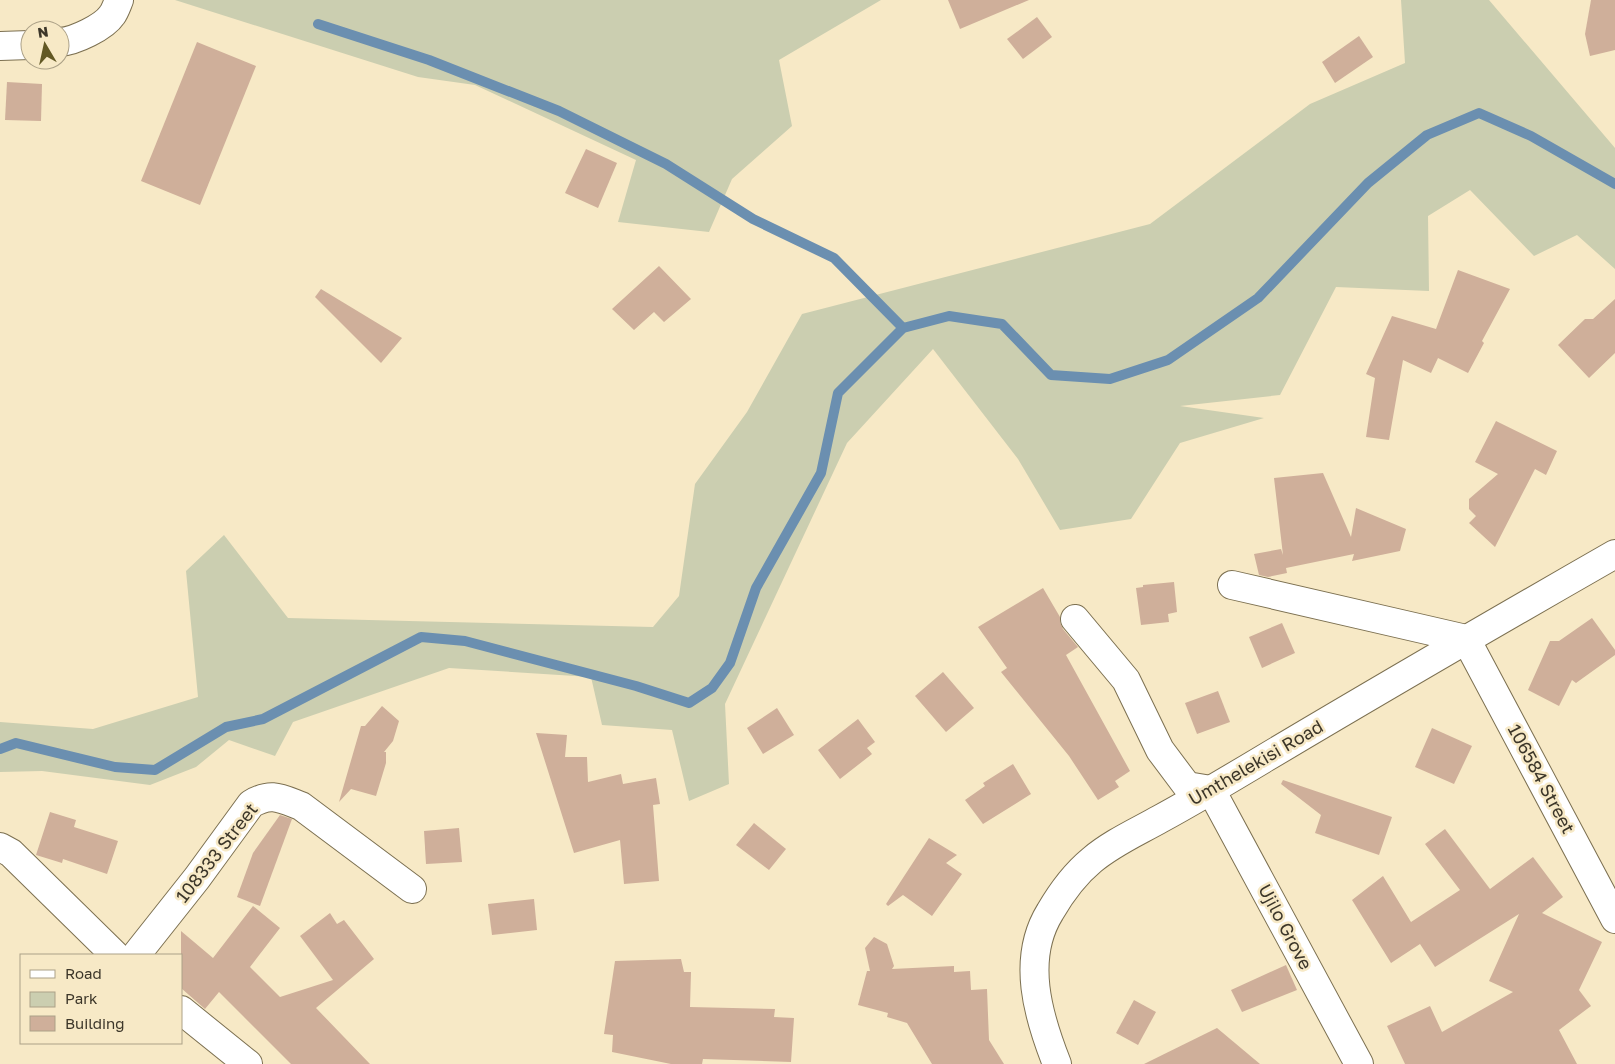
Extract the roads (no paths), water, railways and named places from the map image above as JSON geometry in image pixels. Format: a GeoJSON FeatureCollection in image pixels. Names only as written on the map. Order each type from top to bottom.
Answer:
{"type":"FeatureCollection","features":[{"type":"Feature","properties":{"kind":"street"},"geometry":{"type":"LineString","coordinates":[[70,40],[94,30],[112,16],[119,0]]}},
{"type":"Feature","properties":{"kind":"street"},"geometry":{"type":"LineString","coordinates":[[0,46],[20,45]]}},
{"type":"Feature","properties":{"kind":"street","name":"Umthelekisi Road"},"geometry":{"type":"LineString","coordinates":[[1058,1064],[1050,1046],[1037,1000],[1034,972],[1036,943],[1049,913],[1068,884],[1092,860],[1132,833],[1211,790],[1466,639],[1615,554]]}},
{"type":"Feature","properties":{"kind":"street"},"geometry":{"type":"LineString","coordinates":[[1232,586],[1466,639]]}},
{"type":"Feature","properties":{"kind":"street"},"geometry":{"type":"LineString","coordinates":[[1075,619],[1126,680],[1160,750],[1187,786],[1211,790]]}},
{"type":"Feature","properties":{"kind":"street","name":"106584 Street"},"geometry":{"type":"LineString","coordinates":[[1466,639],[1615,919]]}},
{"type":"Feature","properties":{"kind":"street","name":"Ujilo Grove"},"geometry":{"type":"LineString","coordinates":[[1211,790],[1359,1064]]}},
{"type":"Feature","properties":{"kind":"street","name":"108333 Street"},"geometry":{"type":"LineString","coordinates":[[137,954],[197,878],[243,814],[251,804],[262,797],[279,798],[301,806],[412,889]]}},
{"type":"Feature","properties":{"kind":"street"},"geometry":{"type":"LineString","coordinates":[[0,847],[10,853],[114,954]]}},
{"type":"Feature","properties":{"kind":"street"},"geometry":{"type":"LineString","coordinates":[[182,1011],[248,1064]]}},
{"type":"Feature","properties":{"kind":"waterway"},"geometry":{"type":"LineString","coordinates":[[318,24],[429,60],[559,111],[666,164],[753,219],[834,258],[903,328]]}},
{"type":"Feature","properties":{"kind":"waterway"},"geometry":{"type":"LineString","coordinates":[[0,749],[16,743],[115,767],[155,770],[226,727],[263,719],[421,637],[465,641],[636,686],[689,703],[712,688],[730,663],[756,588],[821,473],[838,393],[903,328],[949,316],[1002,324],[1051,375],[1110,379],[1168,360],[1258,298],[1368,183],[1427,135],[1479,113],[1531,136],[1615,184]]}}]}
